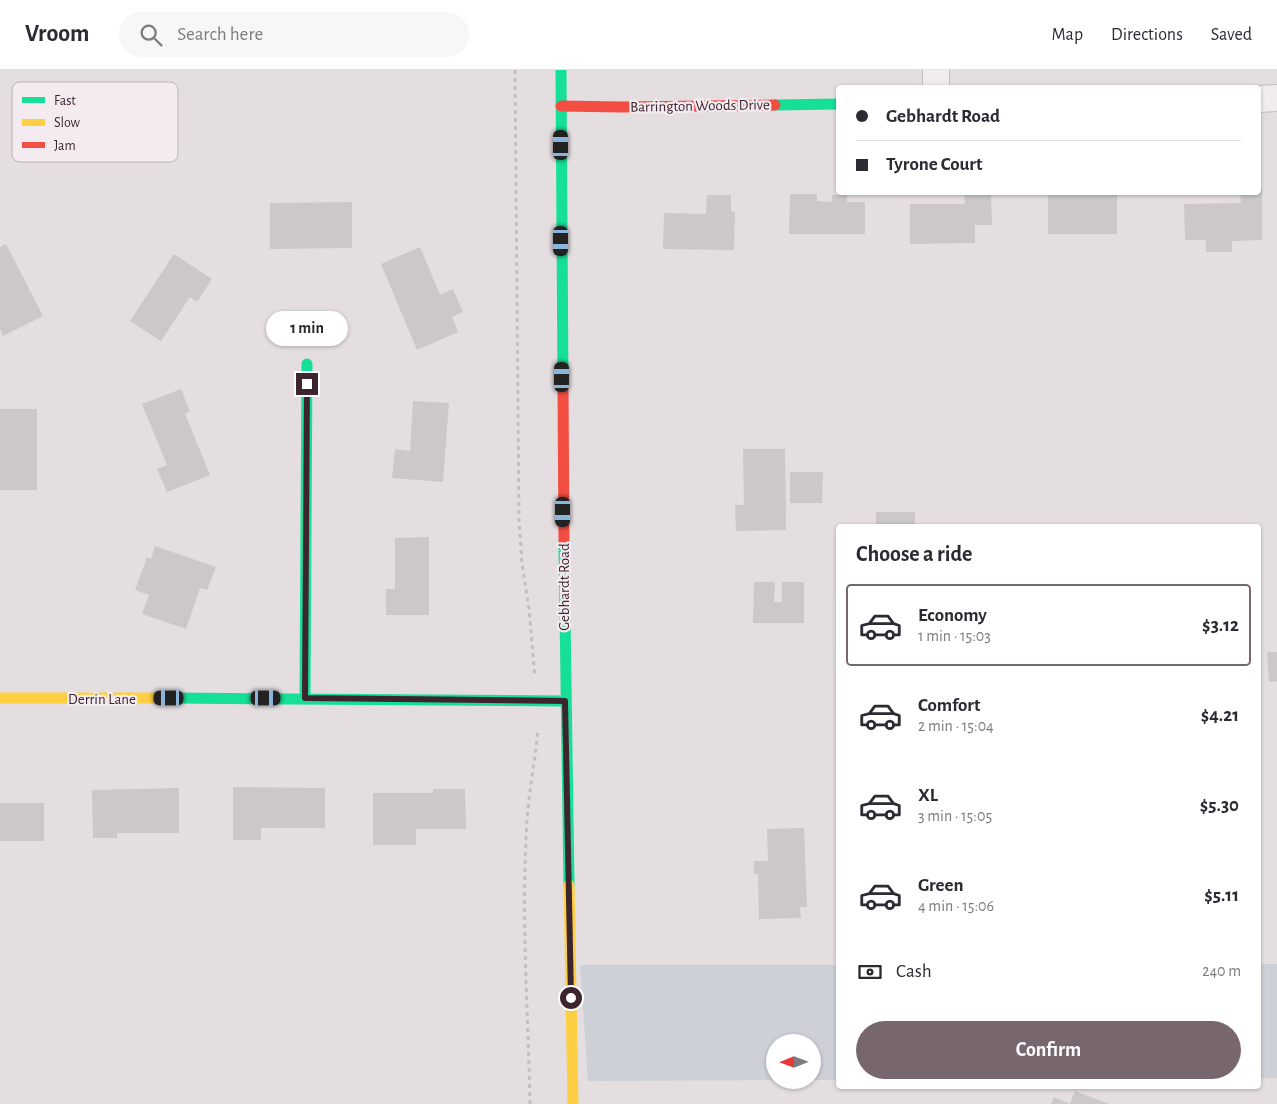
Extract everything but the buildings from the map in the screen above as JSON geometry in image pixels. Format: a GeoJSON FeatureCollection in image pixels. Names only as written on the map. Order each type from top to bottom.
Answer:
{"type":"FeatureCollection","features":[{"type":"Feature","properties":{"kind":"street","name":"Gebhardt Road"},"geometry":{"type":"LineString","coordinates":[[561,70],[565,701],[573,1104]]}},
{"type":"Feature","properties":{"kind":"street"},"geometry":{"type":"LineString","coordinates":[[936,70],[936,85]]}},
{"type":"Feature","properties":{"kind":"street"},"geometry":{"type":"LineString","coordinates":[[1261,99],[1277,98]]}},
{"type":"Feature","properties":{"kind":"street","name":"Barrington Woods Drive"},"geometry":{"type":"LineString","coordinates":[[561,106],[836,104]]}},
{"type":"Feature","properties":{"kind":"street"},"geometry":{"type":"LineString","coordinates":[[305,698],[307,364]]}},
{"type":"Feature","properties":{"kind":"street","name":"Derrin Lane"},"geometry":{"type":"LineString","coordinates":[[0,698],[305,698],[565,701]]}},
{"type":"Feature","properties":{"kind":"path"},"geometry":{"type":"LineString","coordinates":[[515,70],[519,521],[539,724],[528,812],[525,872],[526,1001],[530,1104]]}},
{"type":"Feature","properties":{"kind":"shaded area"},"geometry":{"type":"Polygon","coordinates":[[[1261,964],[1277,964],[1277,1078],[1261,1078],[1261,964]]]}},
{"type":"Feature","properties":{"kind":"shaded area"},"geometry":{"type":"Polygon","coordinates":[[[580,965],[836,965],[836,1080],[821,1080],[821,1034],[766,1034],[766,1080],[588,1081],[580,965]]]}},
{"type":"Feature","properties":{"kind":"traffic: fast"},"geometry":{"type":"LineString","coordinates":[[561,70],[563,386]]}},
{"type":"Feature","properties":{"kind":"traffic: fast"},"geometry":{"type":"LineString","coordinates":[[775,105],[836,104]]}},
{"type":"Feature","properties":{"kind":"traffic: fast"},"geometry":{"type":"LineString","coordinates":[[305,698],[307,364]]}},
{"type":"Feature","properties":{"kind":"traffic: fast"},"geometry":{"type":"LineString","coordinates":[[564,545],[569,885]]}},
{"type":"Feature","properties":{"kind":"traffic: fast"},"geometry":{"type":"LineString","coordinates":[[171,698],[565,701]]}},
{"type":"Feature","properties":{"kind":"traffic: slow"},"geometry":{"type":"LineString","coordinates":[[0,698],[171,698]]}},
{"type":"Feature","properties":{"kind":"traffic: slow"},"geometry":{"type":"LineString","coordinates":[[569,885],[573,1104]]}},
{"type":"Feature","properties":{"kind":"traffic: jam"},"geometry":{"type":"LineString","coordinates":[[561,106],[775,105]]}},
{"type":"Feature","properties":{"kind":"traffic: jam"},"geometry":{"type":"LineString","coordinates":[[563,386],[564,545]]}},
{"type":"Feature","properties":{"kind":"route"},"geometry":{"type":"LineString","coordinates":[[307,384],[305,698],[565,701],[571,998]]}}]}
